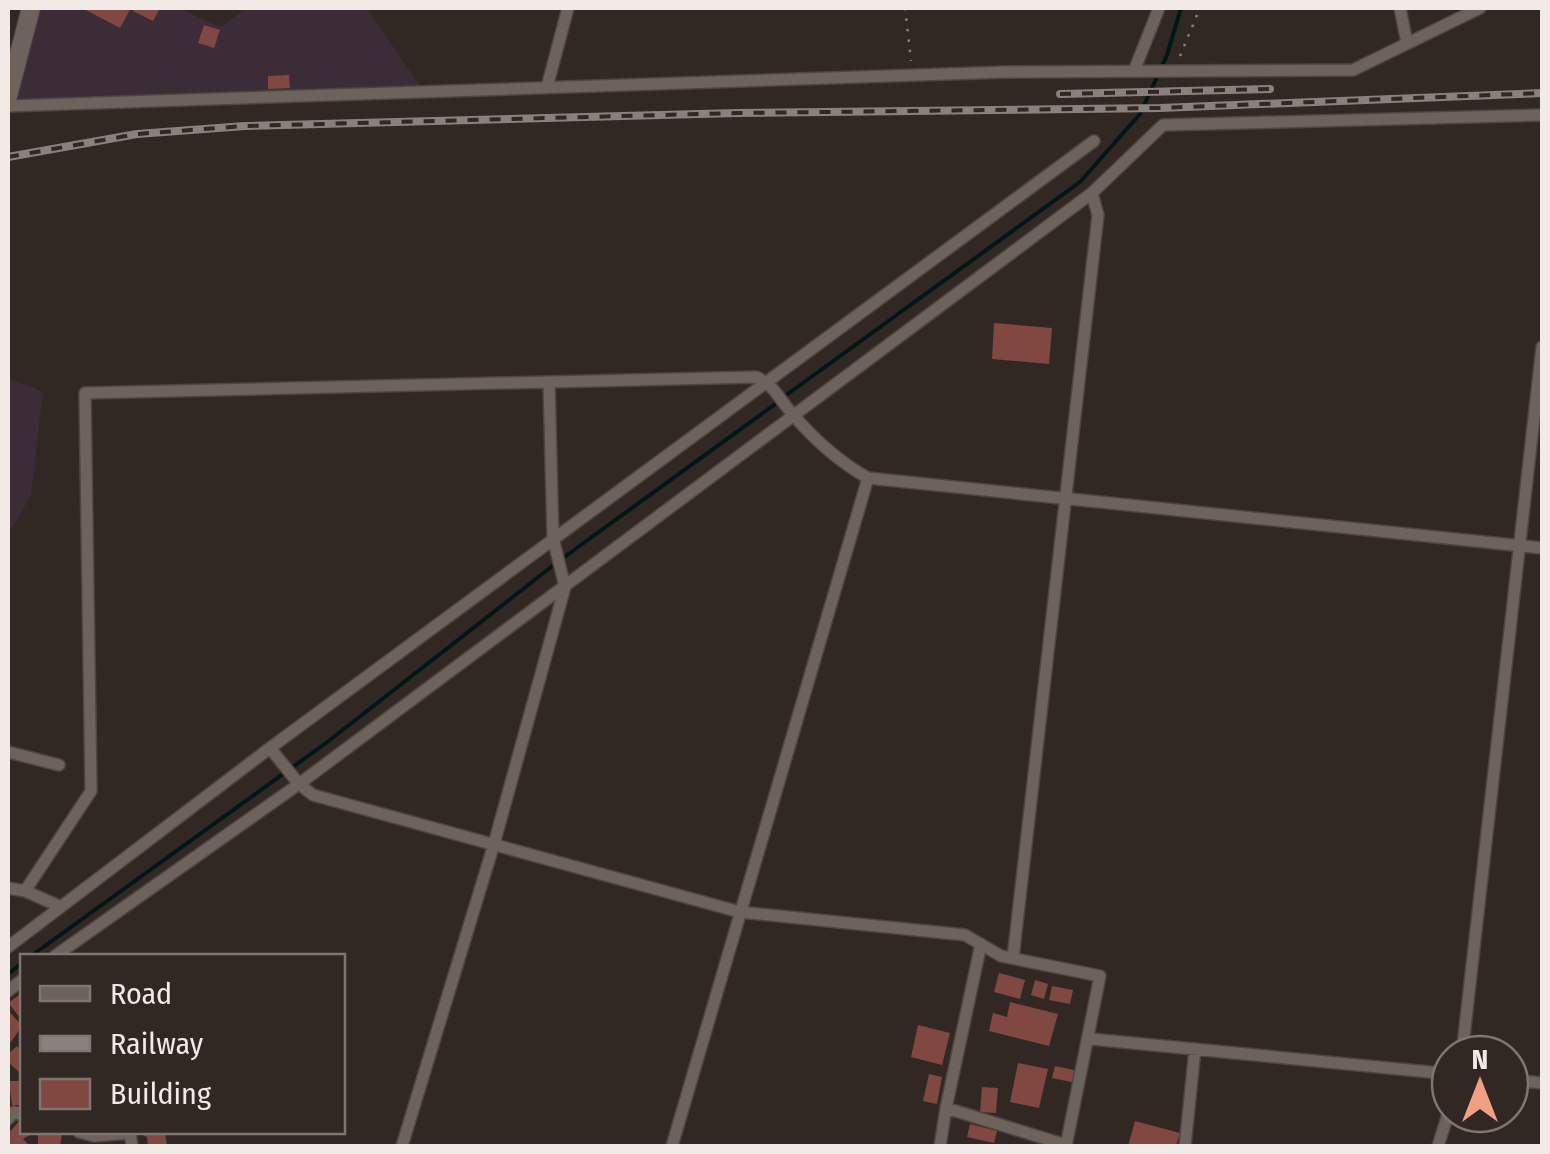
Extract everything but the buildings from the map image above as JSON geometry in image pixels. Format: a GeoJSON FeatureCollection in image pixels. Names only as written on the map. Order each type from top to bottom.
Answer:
{"type":"FeatureCollection","features":[{"type":"Feature","properties":{"kind":"street"},"geometry":{"type":"LineString","coordinates":[[8,96],[31,8]]}},
{"type":"Feature","properties":{"kind":"street"},"geometry":{"type":"LineString","coordinates":[[546,87],[568,8]]}},
{"type":"Feature","properties":{"kind":"street"},"geometry":{"type":"LineString","coordinates":[[1134,71],[1159,8]]}},
{"type":"Feature","properties":{"kind":"street"},"geometry":{"type":"LineString","coordinates":[[1400,8],[1407,43]]}},
{"type":"Feature","properties":{"kind":"street"},"geometry":{"type":"LineString","coordinates":[[8,106],[912,74],[1353,70],[1480,8]]}},
{"type":"Feature","properties":{"kind":"street"},"geometry":{"type":"LineString","coordinates":[[58,954],[298,784],[1092,193],[1164,125],[1542,114]]}},
{"type":"Feature","properties":{"kind":"street"},"geometry":{"type":"LineString","coordinates":[[8,947],[553,538],[1094,142]]}},
{"type":"Feature","properties":{"kind":"street"},"geometry":{"type":"LineString","coordinates":[[1013,958],[1098,215],[1092,193]]}},
{"type":"Feature","properties":{"kind":"street"},"geometry":{"type":"LineString","coordinates":[[1464,1034],[1542,347]]}},
{"type":"Feature","properties":{"kind":"street"},"geometry":{"type":"LineString","coordinates":[[24,891],[91,791],[85,393],[756,376],[768,382],[838,462],[868,478],[1542,548]]}},
{"type":"Feature","properties":{"kind":"street"},"geometry":{"type":"LineString","coordinates":[[402,1146],[494,844],[564,586],[553,538],[549,382]]}},
{"type":"Feature","properties":{"kind":"street"},"geometry":{"type":"LineString","coordinates":[[672,1146],[807,698],[868,478]]}},
{"type":"Feature","properties":{"kind":"street"},"geometry":{"type":"LineString","coordinates":[[270,748],[298,784],[313,794],[740,912],[965,935],[1013,958],[1100,976],[1091,1038],[1066,1146],[946,1108]]}},
{"type":"Feature","properties":{"kind":"street"},"geometry":{"type":"LineString","coordinates":[[8,752],[59,765]]}},
{"type":"Feature","properties":{"kind":"street"},"geometry":{"type":"LineString","coordinates":[[8,888],[59,906]]}},
{"type":"Feature","properties":{"kind":"street"},"geometry":{"type":"LineString","coordinates":[[940,1146],[981,944]]}},
{"type":"Feature","properties":{"kind":"street"},"geometry":{"type":"LineString","coordinates":[[1091,1038],[1430,1072]]}},
{"type":"Feature","properties":{"kind":"street"},"geometry":{"type":"LineString","coordinates":[[1185,1146],[1195,1049]]}},
{"type":"Feature","properties":{"kind":"street"},"geometry":{"type":"LineString","coordinates":[[87,1134],[130,1134]]}},
{"type":"Feature","properties":{"kind":"path"},"geometry":{"type":"LineString","coordinates":[[905,8],[912,74]]}},
{"type":"Feature","properties":{"kind":"path"},"geometry":{"type":"LineString","coordinates":[[1174,71],[1200,8]]}},
{"type":"Feature","properties":{"kind":"shaded area"},"geometry":{"type":"Polygon","coordinates":[[[39,8],[178,8],[221,27],[246,8],[367,8],[420,86],[21,100],[15,93],[39,8]]]}},
{"type":"Feature","properties":{"kind":"shaded area"},"geometry":{"type":"Polygon","coordinates":[[[8,378],[43,392],[31,495],[13,527],[8,527],[8,378]]]}},
{"type":"Feature","properties":{"kind":"waterway"},"geometry":{"type":"LineString","coordinates":[[785,396],[1080,182],[1140,114],[1167,55],[1181,8]]}},
{"type":"Feature","properties":{"kind":"waterway"},"geometry":{"type":"LineString","coordinates":[[563,558],[778,402]]}},
{"type":"Feature","properties":{"kind":"waterway"},"geometry":{"type":"LineString","coordinates":[[34,954],[326,743],[555,564]]}},
{"type":"Feature","properties":{"kind":"waterway"},"geometry":{"type":"LineString","coordinates":[[8,974],[20,965]]}},
{"type":"Feature","properties":{"kind":"railway"},"geometry":{"type":"LineString","coordinates":[[1060,94],[1270,89]]}},
{"type":"Feature","properties":{"kind":"railway"},"geometry":{"type":"LineString","coordinates":[[8,157],[137,134],[245,126],[737,113],[1160,108],[1542,93]]}}]}
